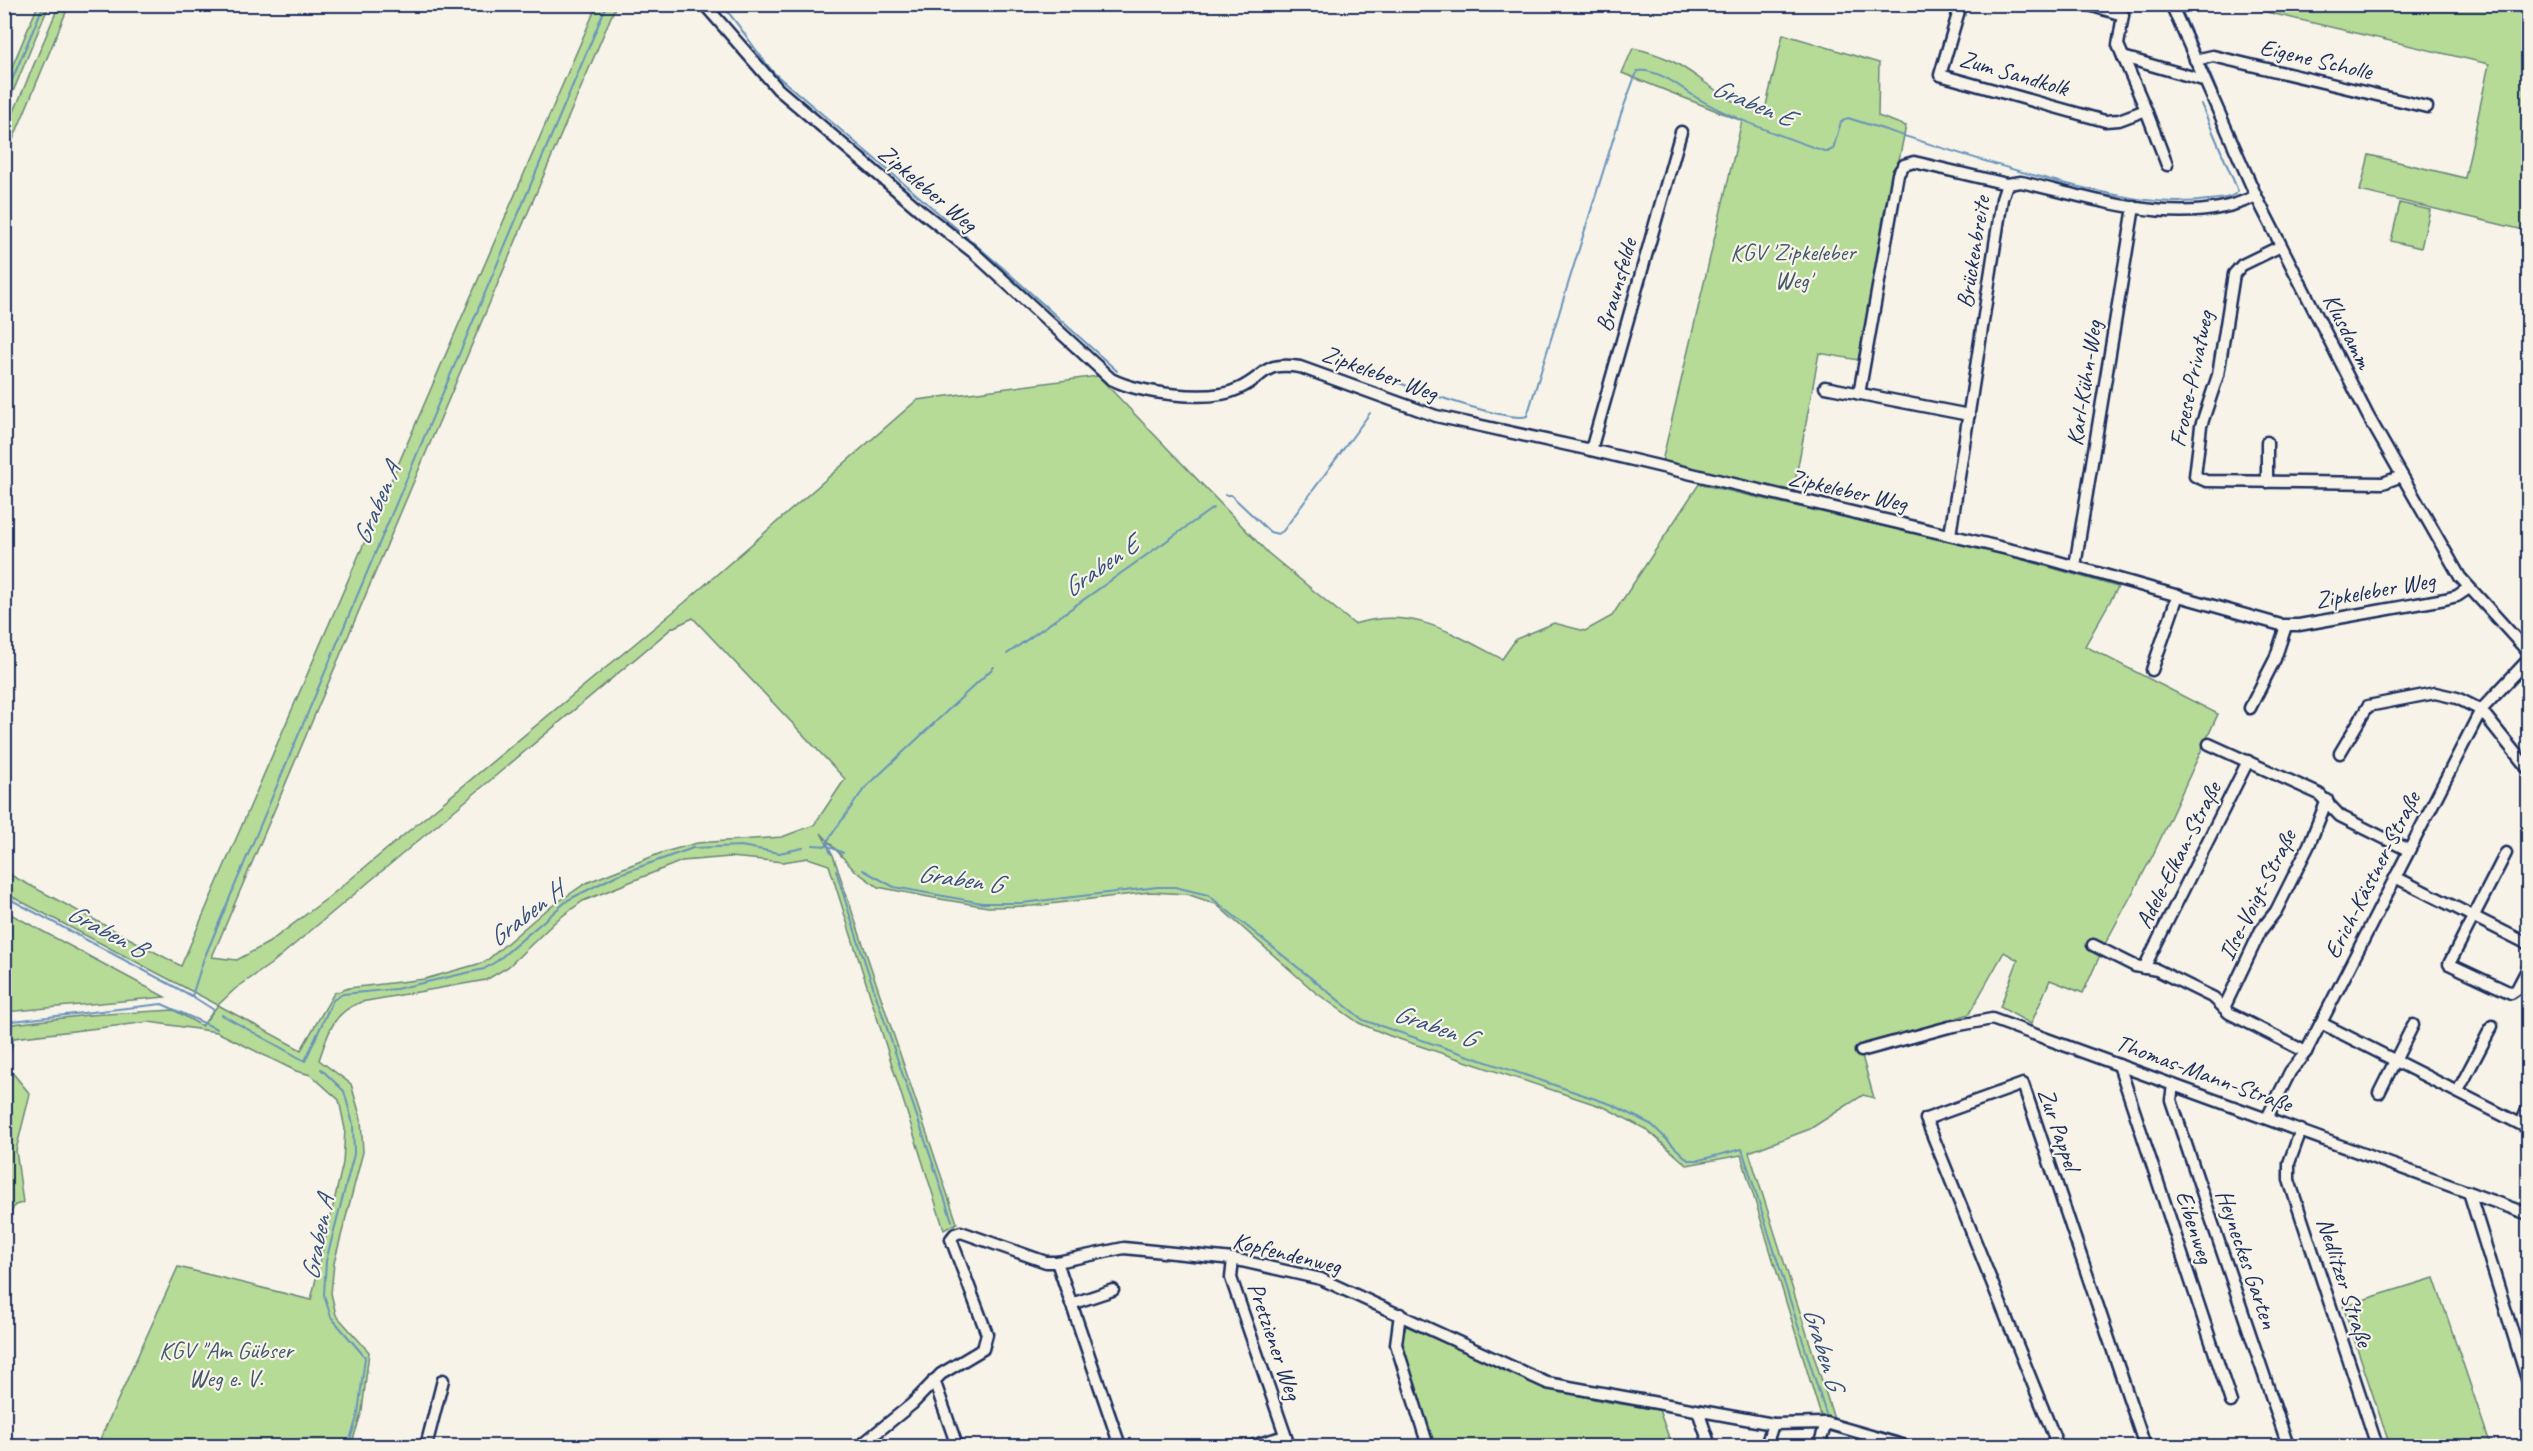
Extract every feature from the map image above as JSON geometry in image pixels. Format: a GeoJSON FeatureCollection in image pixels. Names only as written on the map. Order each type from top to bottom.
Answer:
{"type":"FeatureCollection","features":[{"type":"Feature","properties":{"kind":"street","name":"Zipkeleber Weg"},"geometry":{"type":"LineString","coordinates":[[704,4],[778,88],[922,212],[973,252],[1112,379],[1125,386],[1206,396],[1238,390],[1270,367],[1290,365],[1436,416],[1591,450],[1950,535],[2075,566],[2286,626],[2445,599],[2457,596],[2469,588]]}},
{"type":"Feature","properties":{"kind":"street","name":"Zum Sandkolk"},"geometry":{"type":"LineString","coordinates":[[1961,4],[1940,75],[2105,121],[2119,120],[2146,110]]}},
{"type":"Feature","properties":{"kind":"street"},"geometry":{"type":"LineString","coordinates":[[2086,4],[2123,15]]}},
{"type":"Feature","properties":{"kind":"street"},"geometry":{"type":"LineString","coordinates":[[2118,4],[2123,15],[2118,45],[2167,165]]}},
{"type":"Feature","properties":{"kind":"street","name":"Klusdamm"},"geometry":{"type":"LineString","coordinates":[[2171,4],[2256,196],[2354,389],[2402,476],[2469,588],[2529,652]]}},
{"type":"Feature","properties":{"kind":"street","name":"Eigene Scholle"},"geometry":{"type":"LineString","coordinates":[[2195,60],[2212,56],[2427,107]]}},
{"type":"Feature","properties":{"kind":"street"},"geometry":{"type":"LineString","coordinates":[[2123,57],[2203,80]]}},
{"type":"Feature","properties":{"kind":"street","name":"Braunsfelde"},"geometry":{"type":"LineString","coordinates":[[1591,450],[1681,132]]}},
{"type":"Feature","properties":{"kind":"street","name":"Brückenbreite"},"geometry":{"type":"LineString","coordinates":[[1859,394],[1901,168],[1914,162],[2007,184],[2002,199],[1950,535]]}},
{"type":"Feature","properties":{"kind":"street"},"geometry":{"type":"LineString","coordinates":[[2007,184],[2021,182],[2134,207],[2169,210],[2234,205],[2256,196]]}},
{"type":"Feature","properties":{"kind":"street","name":"Karl-Kühn-Weg"},"geometry":{"type":"LineString","coordinates":[[2075,566],[2134,207]]}},
{"type":"Feature","properties":{"kind":"street","name":"Froese-Privatweg"},"geometry":{"type":"LineString","coordinates":[[2281,246],[2242,265],[2234,274],[2218,375],[2200,426],[2194,468],[2196,477],[2203,481],[2383,483],[2402,476]]}},
{"type":"Feature","properties":{"kind":"street"},"geometry":{"type":"LineString","coordinates":[[1824,387],[1969,415]]}},
{"type":"Feature","properties":{"kind":"street"},"geometry":{"type":"LineString","coordinates":[[2267,442],[2267,482]]}},
{"type":"Feature","properties":{"kind":"street"},"geometry":{"type":"LineString","coordinates":[[2152,670],[2178,595]]}},
{"type":"Feature","properties":{"kind":"street","name":"Zipkeleber Weg"},"geometry":{"type":"LineString","coordinates":[[2250,708],[2275,659],[2286,626]]}},
{"type":"Feature","properties":{"kind":"street","name":"Erich-Kästner-Straße"},"geometry":{"type":"LineString","coordinates":[[2267,1118],[2290,1072],[2306,1052],[2481,710],[2529,660]]}},
{"type":"Feature","properties":{"kind":"street"},"geometry":{"type":"LineString","coordinates":[[2340,753],[2363,711],[2371,705],[2443,693],[2481,710],[2529,769]]}},
{"type":"Feature","properties":{"kind":"street"},"geometry":{"type":"LineString","coordinates":[[2209,744],[2319,794],[2340,816],[2408,850]]}},
{"type":"Feature","properties":{"kind":"street","name":"Adele-Elkan-Straße"},"geometry":{"type":"LineString","coordinates":[[2145,968],[2248,761]]}},
{"type":"Feature","properties":{"kind":"street","name":"Ilse-Voigt-Straße"},"geometry":{"type":"LineString","coordinates":[[2224,1008],[2261,930],[2276,911],[2309,845],[2327,800]]}},
{"type":"Feature","properties":{"kind":"street"},"geometry":{"type":"LineString","coordinates":[[2506,853],[2449,964],[2511,993],[2517,989],[2529,968]]}},
{"type":"Feature","properties":{"kind":"street"},"geometry":{"type":"LineString","coordinates":[[2395,877],[2529,944]]}},
{"type":"Feature","properties":{"kind":"street"},"geometry":{"type":"LineString","coordinates":[[2093,945],[2135,966],[2157,970],[2214,998],[2224,1008],[2306,1052]]}},
{"type":"Feature","properties":{"kind":"street","name":"Thomas-Mann-Straße"},"geometry":{"type":"LineString","coordinates":[[1862,1051],[1949,1027],[1992,1019],[2529,1214]]}},
{"type":"Feature","properties":{"kind":"street"},"geometry":{"type":"LineString","coordinates":[[2321,1023],[2525,1126],[2529,1108]]}},
{"type":"Feature","properties":{"kind":"street"},"geometry":{"type":"LineString","coordinates":[[2379,1093],[2413,1025]]}},
{"type":"Feature","properties":{"kind":"street"},"geometry":{"type":"LineString","coordinates":[[2458,1091],[2492,1026]]}},
{"type":"Feature","properties":{"kind":"street","name":"Eibenweg"},"geometry":{"type":"LineString","coordinates":[[2119,1065],[2231,1402]]}},
{"type":"Feature","properties":{"kind":"street","name":"Zur Pappel"},"geometry":{"type":"LineString","coordinates":[[2058,1446],[1926,1119],[2023,1084],[2145,1446]]}},
{"type":"Feature","properties":{"kind":"street","name":"Heyneckes Garten"},"geometry":{"type":"LineString","coordinates":[[2173,1085],[2171,1101],[2288,1446]]}},
{"type":"Feature","properties":{"kind":"street","name":"Nedlitzer Straße"},"geometry":{"type":"LineString","coordinates":[[2301,1131],[2289,1163],[2289,1180],[2377,1446]]}},
{"type":"Feature","properties":{"kind":"street"},"geometry":{"type":"LineString","coordinates":[[2469,1192],[2529,1382]]}},
{"type":"Feature","properties":{"kind":"street","name":"Kopfendenweg"},"geometry":{"type":"LineString","coordinates":[[860,1446],[912,1404],[934,1380],[978,1354],[986,1342],[987,1334],[951,1239],[955,1234],[961,1232],[1046,1262],[1058,1263],[1124,1248],[1233,1258],[1321,1279],[1547,1383],[1773,1424],[1826,1423],[1844,1426],[1906,1446]]}},
{"type":"Feature","properties":{"kind":"street","name":"Pretziener Weg"},"geometry":{"type":"LineString","coordinates":[[1233,1258],[1231,1278],[1287,1441],[1252,1446]]}},
{"type":"Feature","properties":{"kind":"street"},"geometry":{"type":"LineString","coordinates":[[1058,1263],[1120,1446]]}},
{"type":"Feature","properties":{"kind":"street"},"geometry":{"type":"LineString","coordinates":[[1071,1304],[1113,1290]]}},
{"type":"Feature","properties":{"kind":"street"},"geometry":{"type":"LineString","coordinates":[[1400,1314],[1396,1344],[1428,1446]]}},
{"type":"Feature","properties":{"kind":"street"},"geometry":{"type":"LineString","coordinates":[[426,1446],[443,1380]]}},
{"type":"Feature","properties":{"kind":"street"},"geometry":{"type":"LineString","coordinates":[[934,1380],[957,1446]]}},
{"type":"Feature","properties":{"kind":"street"},"geometry":{"type":"LineString","coordinates":[[1698,1411],[1710,1446]]}},
{"type":"Feature","properties":{"kind":"street"},"geometry":{"type":"LineString","coordinates":[[1819,1446],[1826,1423]]}},
{"type":"Feature","properties":{"kind":"street"},"geometry":{"type":"LineString","coordinates":[[1766,1446],[1773,1424]]}},
{"type":"Feature","properties":{"kind":"green space"},"geometry":{"type":"Polygon","coordinates":[[[38,5],[49,5],[5,111],[5,84],[38,5]]]}},
{"type":"Feature","properties":{"kind":"green space"},"geometry":{"type":"Polygon","coordinates":[[[59,5],[69,5],[5,159],[5,133],[59,5]]]}},
{"type":"Feature","properties":{"kind":"green space","name":"KGV \"Am Gübser Weg e. V."},"geometry":{"type":"Polygon","coordinates":[[[597,5],[616,5],[212,957],[237,960],[268,943],[329,897],[684,603],[917,400],[1098,376],[1268,553],[1354,624],[1375,619],[1413,620],[1448,632],[1502,659],[1516,639],[1554,623],[1585,631],[1612,616],[1699,484],[1996,552],[2118,587],[2085,646],[2218,714],[2153,855],[2105,944],[2083,993],[2050,980],[2031,1024],[2000,1007],[2018,960],[2004,952],[1969,1014],[1860,1049],[1874,1098],[1863,1095],[1810,1129],[1749,1152],[1834,1419],[1821,1416],[1741,1155],[1687,1165],[1647,1130],[1606,1108],[1390,1036],[1359,1023],[1315,992],[1216,904],[1187,894],[1150,892],[1033,906],[988,907],[934,898],[878,887],[853,869],[821,833],[833,855],[957,1223],[944,1230],[829,865],[808,858],[783,862],[730,857],[682,861],[583,901],[557,920],[508,967],[486,980],[361,1002],[344,1012],[333,1025],[319,1060],[351,1084],[361,1119],[363,1152],[334,1263],[331,1293],[336,1315],[369,1352],[362,1411],[351,1446],[97,1446],[178,1267],[311,1300],[343,1163],[345,1129],[339,1100],[311,1075],[296,1071],[217,1032],[149,1022],[14,1038],[6,1065],[30,1094],[16,1150],[23,1203],[15,1205],[5,1225],[5,1025],[88,1015],[174,1010],[202,1026],[218,1005],[5,893],[5,872],[181,966],[597,5]],[[693,618],[672,628],[271,964],[235,989],[218,1005],[301,1050],[334,993],[349,988],[425,979],[485,962],[542,913],[586,883],[661,853],[697,843],[782,837],[814,825],[845,779],[693,618]]]}},
{"type":"Feature","properties":{"kind":"green space"},"geometry":{"type":"Polygon","coordinates":[[[2236,5],[2528,5],[2528,231],[2360,191],[2369,155],[2465,178],[2489,64],[2236,5]]]}},
{"type":"Feature","properties":{"kind":"green space","name":"KGV 'Zipkeleber Weg'"},"geometry":{"type":"Polygon","coordinates":[[[1783,34],[1879,63],[1878,116],[1906,126],[1858,360],[1819,353],[1793,493],[1661,466],[1742,121],[1622,73],[1633,48],[1649,52],[1683,67],[1730,100],[1764,114],[1783,34]]]}},
{"type":"Feature","properties":{"kind":"green space"},"geometry":{"type":"Polygon","coordinates":[[[2400,203],[2430,210],[2421,248],[2391,241],[2400,203]]]}},
{"type":"Feature","properties":{"kind":"green space"},"geometry":{"type":"Polygon","coordinates":[[[5,911],[165,997],[5,1012],[5,911]]]}},
{"type":"Feature","properties":{"kind":"green space"},"geometry":{"type":"Polygon","coordinates":[[[2434,1278],[2491,1446],[2390,1446],[2343,1306],[2434,1278]]]}},
{"type":"Feature","properties":{"kind":"green space"},"geometry":{"type":"Polygon","coordinates":[[[1406,1326],[1546,1388],[1602,1401],[1659,1410],[1672,1446],[1434,1446],[1401,1343],[1406,1326]]]}},
{"type":"Feature","properties":{"kind":"green space"},"geometry":{"type":"Polygon","coordinates":[[[1855,1436],[1890,1446],[1858,1446],[1855,1436]]]}},
{"type":"Feature","properties":{"kind":"waterway","name":"Graben B"},"geometry":{"type":"LineString","coordinates":[[4,99],[44,4]]}},
{"type":"Feature","properties":{"kind":"waterway","name":"Graben A"},"geometry":{"type":"LineString","coordinates":[[214,1010],[192,996],[203,961],[607,4]]}},
{"type":"Feature","properties":{"kind":"waterway"},"geometry":{"type":"LineString","coordinates":[[721,4],[775,74],[1003,268],[1117,371]]}},
{"type":"Feature","properties":{"kind":"waterway","name":"Graben E"},"geometry":{"type":"LineString","coordinates":[[2179,4],[2197,46]]}},
{"type":"Feature","properties":{"kind":"waterway","name":"Graben E"},"geometry":{"type":"LineString","coordinates":[[2205,62],[2219,96]]}},
{"type":"Feature","properties":{"kind":"waterway","name":"Graben E"},"geometry":{"type":"LineString","coordinates":[[1388,379],[1481,409],[1517,417],[1527,416],[1621,114],[1637,71],[1658,74],[1720,111],[1827,152],[1833,149],[1841,122],[1848,118],[1979,160],[2059,182],[2152,201],[2189,202],[2220,199],[2232,196],[2238,191],[2201,104]]}},
{"type":"Feature","properties":{"kind":"waterway","name":"Graben E"},"geometry":{"type":"LineString","coordinates":[[1225,495],[1231,495],[1270,532],[1278,534],[1283,531],[1370,413]]}},
{"type":"Feature","properties":{"kind":"waterway","name":"Graben E"},"geometry":{"type":"LineString","coordinates":[[1007,654],[1213,508]]}},
{"type":"Feature","properties":{"kind":"waterway","name":"Graben E"},"geometry":{"type":"LineString","coordinates":[[843,853],[828,846],[828,840],[864,789],[994,667]]}},
{"type":"Feature","properties":{"kind":"waterway","name":"Graben G"},"geometry":{"type":"LineString","coordinates":[[813,845],[828,846],[831,854]]}},
{"type":"Feature","properties":{"kind":"waterway","name":"Graben H"},"geometry":{"type":"LineString","coordinates":[[222,1015],[305,1061],[333,1000],[343,994],[396,989],[484,969],[497,961],[568,900],[617,875],[693,848],[741,846],[779,853],[803,848]]}},
{"type":"Feature","properties":{"kind":"waterway","name":"Graben H"},"geometry":{"type":"LineString","coordinates":[[836,870],[952,1221]]}},
{"type":"Feature","properties":{"kind":"waterway","name":"Graben G"},"geometry":{"type":"LineString","coordinates":[[863,870],[894,887],[982,903],[1022,903],[1158,887],[1175,887],[1208,895],[1363,1020],[1613,1105],[1652,1125],[1688,1160],[1699,1160],[1742,1149],[1826,1414]]}},
{"type":"Feature","properties":{"kind":"waterway","name":"Graben B"},"geometry":{"type":"LineString","coordinates":[[4,896],[192,996]]}},
{"type":"Feature","properties":{"kind":"waterway"},"geometry":{"type":"LineString","coordinates":[[4,1022],[162,1004],[217,1029]]}},
{"type":"Feature","properties":{"kind":"waterway","name":"Graben A"},"geometry":{"type":"LineString","coordinates":[[321,1069],[344,1091],[353,1124],[354,1154],[326,1261],[324,1295],[331,1317],[365,1357],[358,1414],[348,1446]]}}]}
